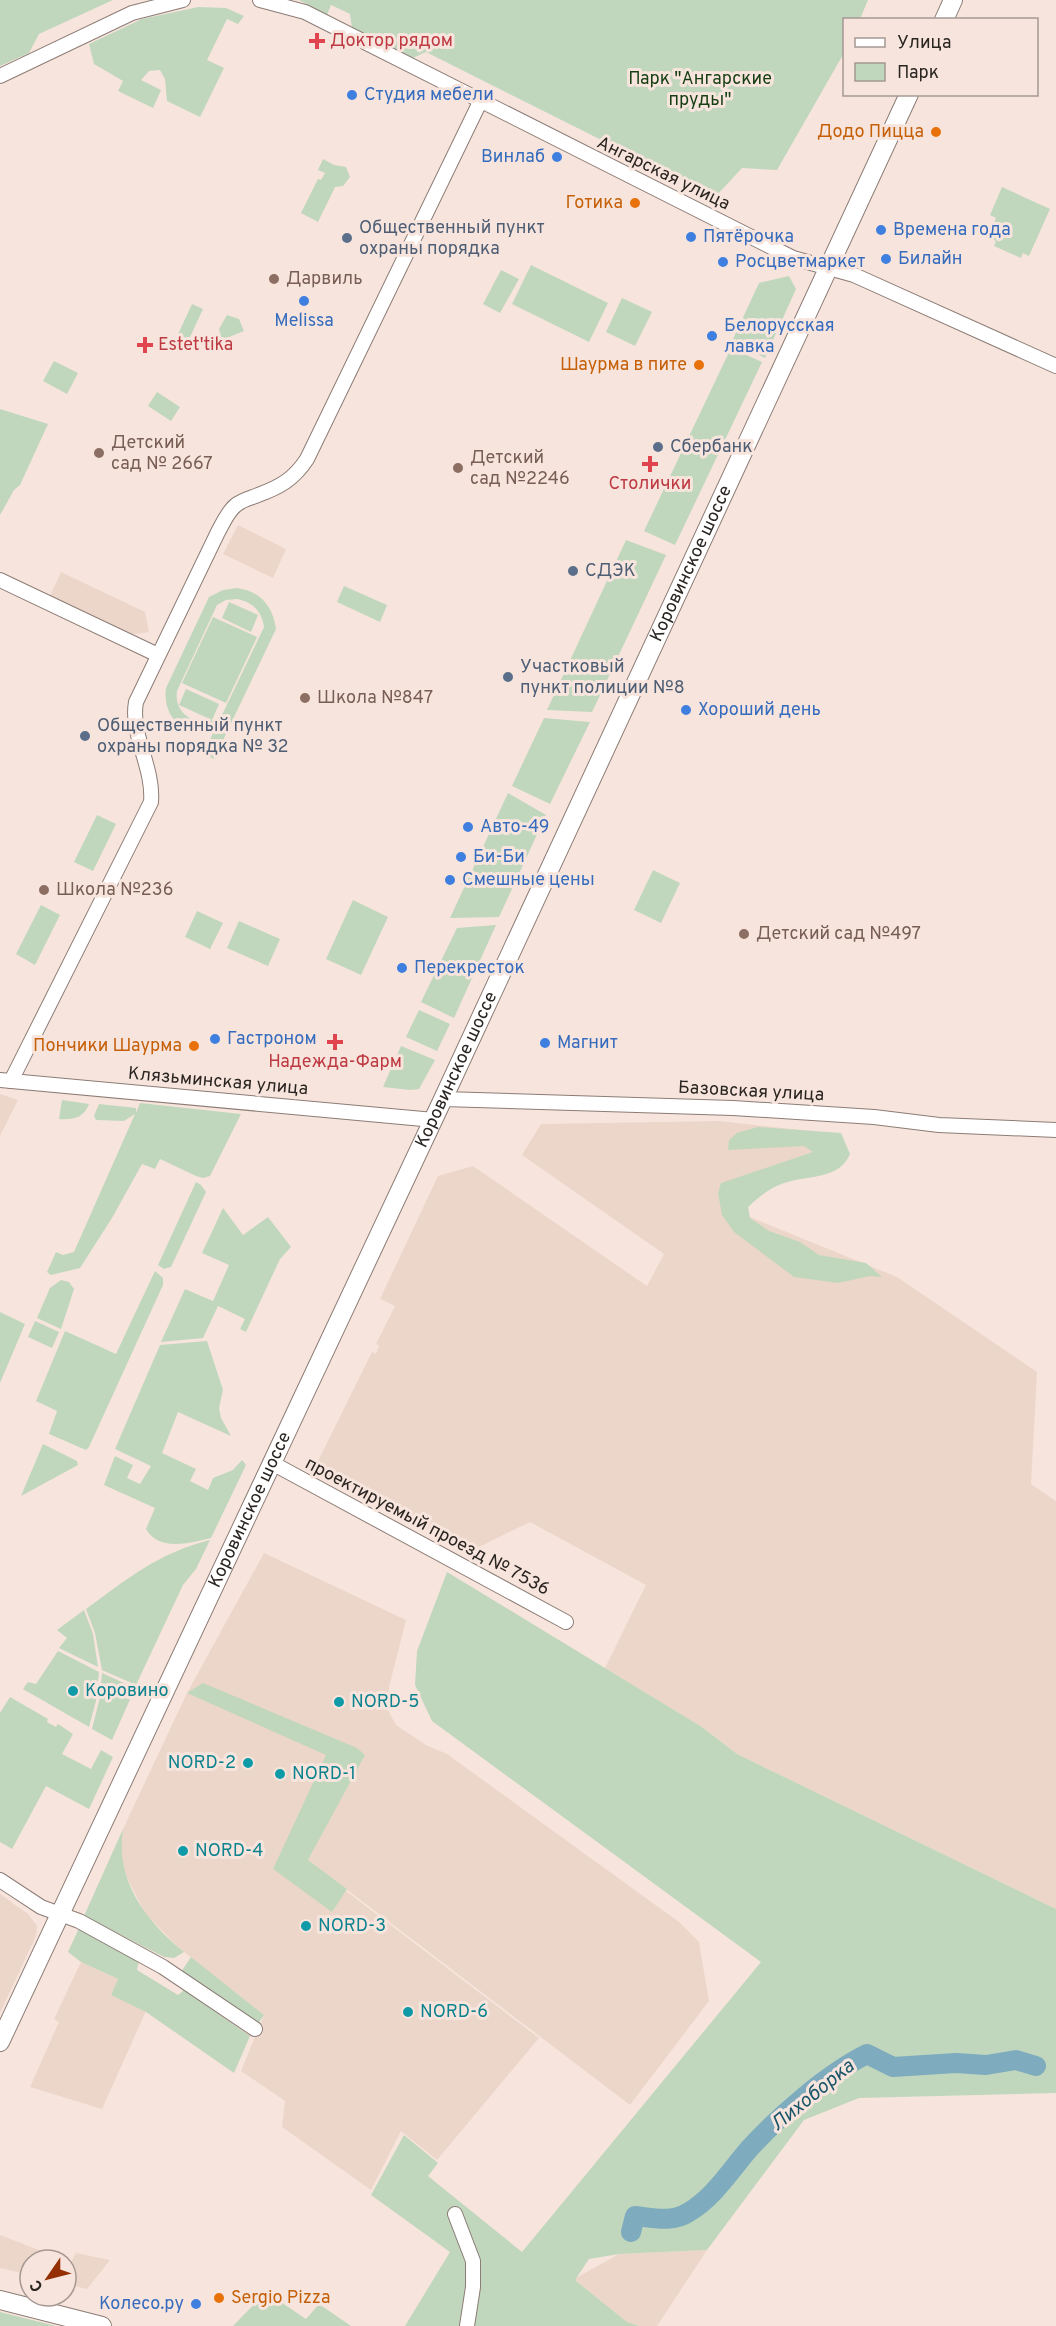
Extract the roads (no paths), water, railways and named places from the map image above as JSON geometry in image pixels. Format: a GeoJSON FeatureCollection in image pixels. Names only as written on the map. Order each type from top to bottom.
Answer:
{"type":"FeatureCollection","features":[{"type":"Feature","properties":{"kind":"main road"},"geometry":{"type":"LineString","coordinates":[[945,18],[953,0]]}},
{"type":"Feature","properties":{"kind":"main road","name":"Коровинское шоссе"},"geometry":{"type":"LineString","coordinates":[[0,2042],[434,1120],[908,96]]}},
{"type":"Feature","properties":{"kind":"main road"},"geometry":{"type":"LineString","coordinates":[[0,2300],[102,2326]]}},
{"type":"Feature","properties":{"kind":"street"},"geometry":{"type":"LineString","coordinates":[[0,76],[132,13],[183,0]]}},
{"type":"Feature","properties":{"kind":"street","name":"Ангарская улица"},"geometry":{"type":"LineString","coordinates":[[260,0],[305,12],[793,258],[854,275],[1056,366]]}},
{"type":"Feature","properties":{"kind":"street"},"geometry":{"type":"LineString","coordinates":[[5,1081],[151,802],[150,776],[135,720],[135,710],[136,702],[158,655],[218,532],[235,506],[287,483],[307,459],[480,102]]}},
{"type":"Feature","properties":{"kind":"street"},"geometry":{"type":"LineString","coordinates":[[0,580],[158,655]]}},
{"type":"Feature","properties":{"kind":"street","name":"Клязьминская улица"},"geometry":{"type":"LineString","coordinates":[[5,1081],[434,1120]]}},
{"type":"Feature","properties":{"kind":"street","name":"Базовская улица"},"geometry":{"type":"LineString","coordinates":[[443,1099],[733,1107],[874,1117],[939,1125],[1056,1130]]}},
{"type":"Feature","properties":{"kind":"street","name":"проектируемый проезд № 7536"},"geometry":{"type":"LineString","coordinates":[[272,1463],[566,1622]]}},
{"type":"Feature","properties":{"kind":"street"},"geometry":{"type":"LineString","coordinates":[[0,1880],[41,1907],[79,1921],[163,1967],[255,2029]]}},
{"type":"Feature","properties":{"kind":"street"},"geometry":{"type":"LineString","coordinates":[[455,2214],[473,2261],[473,2287],[466,2326]]}},
{"type":"Feature","properties":{"kind":"waterway","name":"Лихоборка"},"geometry":{"type":"LineString","coordinates":[[631,2232],[635,2216],[656,2219],[676,2218],[698,2206],[714,2191],[761,2136],[789,2110],[820,2084],[867,2054],[893,2067],[956,2063],[986,2065],[1016,2060],[1036,2066]]}},
{"type":"Feature","properties":{"kind":"place","name":"Доктор рядом"},"geometry":{"type":"Point","coordinates":[317,41]}},
{"type":"Feature","properties":{"kind":"place","name":"Студия мебели"},"geometry":{"type":"Point","coordinates":[352,95]}},
{"type":"Feature","properties":{"kind":"place","name":"Додо Пицца"},"geometry":{"type":"Point","coordinates":[936,132]}},
{"type":"Feature","properties":{"kind":"place","name":"Винлаб"},"geometry":{"type":"Point","coordinates":[557,157]}},
{"type":"Feature","properties":{"kind":"place","name":"Готика"},"geometry":{"type":"Point","coordinates":[635,203]}},
{"type":"Feature","properties":{"kind":"place","name":"Времена года"},"geometry":{"type":"Point","coordinates":[881,230]}},
{"type":"Feature","properties":{"kind":"place","name":"Пятёрочка"},"geometry":{"type":"Point","coordinates":[691,237]}},
{"type":"Feature","properties":{"kind":"place","name":"Общественный пункт охраны порядка"},"geometry":{"type":"Point","coordinates":[347,238]}},
{"type":"Feature","properties":{"kind":"place","name":"Билайн"},"geometry":{"type":"Point","coordinates":[886,259]}},
{"type":"Feature","properties":{"kind":"place","name":"Росцветмаркет"},"geometry":{"type":"Point","coordinates":[723,262]}},
{"type":"Feature","properties":{"kind":"place","name":"Дарвиль"},"geometry":{"type":"Point","coordinates":[274,279]}},
{"type":"Feature","properties":{"kind":"place","name":"Melissa"},"geometry":{"type":"Point","coordinates":[304,301]}},
{"type":"Feature","properties":{"kind":"place","name":"Белорусская лавка"},"geometry":{"type":"Point","coordinates":[712,336]}},
{"type":"Feature","properties":{"kind":"place","name":"Estet'tika"},"geometry":{"type":"Point","coordinates":[145,345]}},
{"type":"Feature","properties":{"kind":"place","name":"Шаурма в пите"},"geometry":{"type":"Point","coordinates":[699,365]}},
{"type":"Feature","properties":{"kind":"place","name":"Сбербанк"},"geometry":{"type":"Point","coordinates":[658,447]}},
{"type":"Feature","properties":{"kind":"place","name":"Детский сад № 2667"},"geometry":{"type":"Point","coordinates":[99,453]}},
{"type":"Feature","properties":{"kind":"place","name":"Столички"},"geometry":{"type":"Point","coordinates":[650,464]}},
{"type":"Feature","properties":{"kind":"place","name":"Детский сад №2246"},"geometry":{"type":"Point","coordinates":[458,468]}},
{"type":"Feature","properties":{"kind":"place","name":"СДЭК"},"geometry":{"type":"Point","coordinates":[573,571]}},
{"type":"Feature","properties":{"kind":"place","name":"Участковый пункт полиции №8"},"geometry":{"type":"Point","coordinates":[508,677]}},
{"type":"Feature","properties":{"kind":"place","name":"Школа №847"},"geometry":{"type":"Point","coordinates":[305,698]}},
{"type":"Feature","properties":{"kind":"place","name":"Хороший день"},"geometry":{"type":"Point","coordinates":[686,710]}},
{"type":"Feature","properties":{"kind":"place","name":"Общественный пункт охраны порядка № 32"},"geometry":{"type":"Point","coordinates":[85,736]}},
{"type":"Feature","properties":{"kind":"place","name":"Авто-49"},"geometry":{"type":"Point","coordinates":[468,827]}},
{"type":"Feature","properties":{"kind":"place","name":"Би-Би"},"geometry":{"type":"Point","coordinates":[461,857]}},
{"type":"Feature","properties":{"kind":"place","name":"Смешные цены"},"geometry":{"type":"Point","coordinates":[450,880]}},
{"type":"Feature","properties":{"kind":"place","name":"Школа №236"},"geometry":{"type":"Point","coordinates":[44,890]}},
{"type":"Feature","properties":{"kind":"place","name":"Детский сад №497"},"geometry":{"type":"Point","coordinates":[744,934]}},
{"type":"Feature","properties":{"kind":"place","name":"Перекресток"},"geometry":{"type":"Point","coordinates":[402,968]}},
{"type":"Feature","properties":{"kind":"place","name":"Гастроном"},"geometry":{"type":"Point","coordinates":[215,1039]}},
{"type":"Feature","properties":{"kind":"place","name":"Надежда-Фарм"},"geometry":{"type":"Point","coordinates":[335,1042]}},
{"type":"Feature","properties":{"kind":"place","name":"Магнит"},"geometry":{"type":"Point","coordinates":[545,1043]}},
{"type":"Feature","properties":{"kind":"place","name":"Пончики Шаурма"},"geometry":{"type":"Point","coordinates":[194,1046]}},
{"type":"Feature","properties":{"kind":"place","name":"Коровино"},"geometry":{"type":"Point","coordinates":[73,1691]}},
{"type":"Feature","properties":{"kind":"place","name":"NORD-5"},"geometry":{"type":"Point","coordinates":[339,1702]}},
{"type":"Feature","properties":{"kind":"place","name":"NORD-2"},"geometry":{"type":"Point","coordinates":[248,1763]}},
{"type":"Feature","properties":{"kind":"place","name":"NORD-1"},"geometry":{"type":"Point","coordinates":[280,1774]}},
{"type":"Feature","properties":{"kind":"place","name":"NORD-4"},"geometry":{"type":"Point","coordinates":[183,1851]}},
{"type":"Feature","properties":{"kind":"place","name":"NORD-3"},"geometry":{"type":"Point","coordinates":[306,1926]}},
{"type":"Feature","properties":{"kind":"place","name":"NORD-6"},"geometry":{"type":"Point","coordinates":[408,2012]}},
{"type":"Feature","properties":{"kind":"place","name":"Sergio Pizza"},"geometry":{"type":"Point","coordinates":[219,2298]}},
{"type":"Feature","properties":{"kind":"place","name":"Колесо.ру"},"geometry":{"type":"Point","coordinates":[196,2304]}},
{"type":"Feature","properties":{"kind":"park label","name":"Парк \"Ангарские пруды\""},"geometry":{"type":"Point","coordinates":[700,89]}}]}
